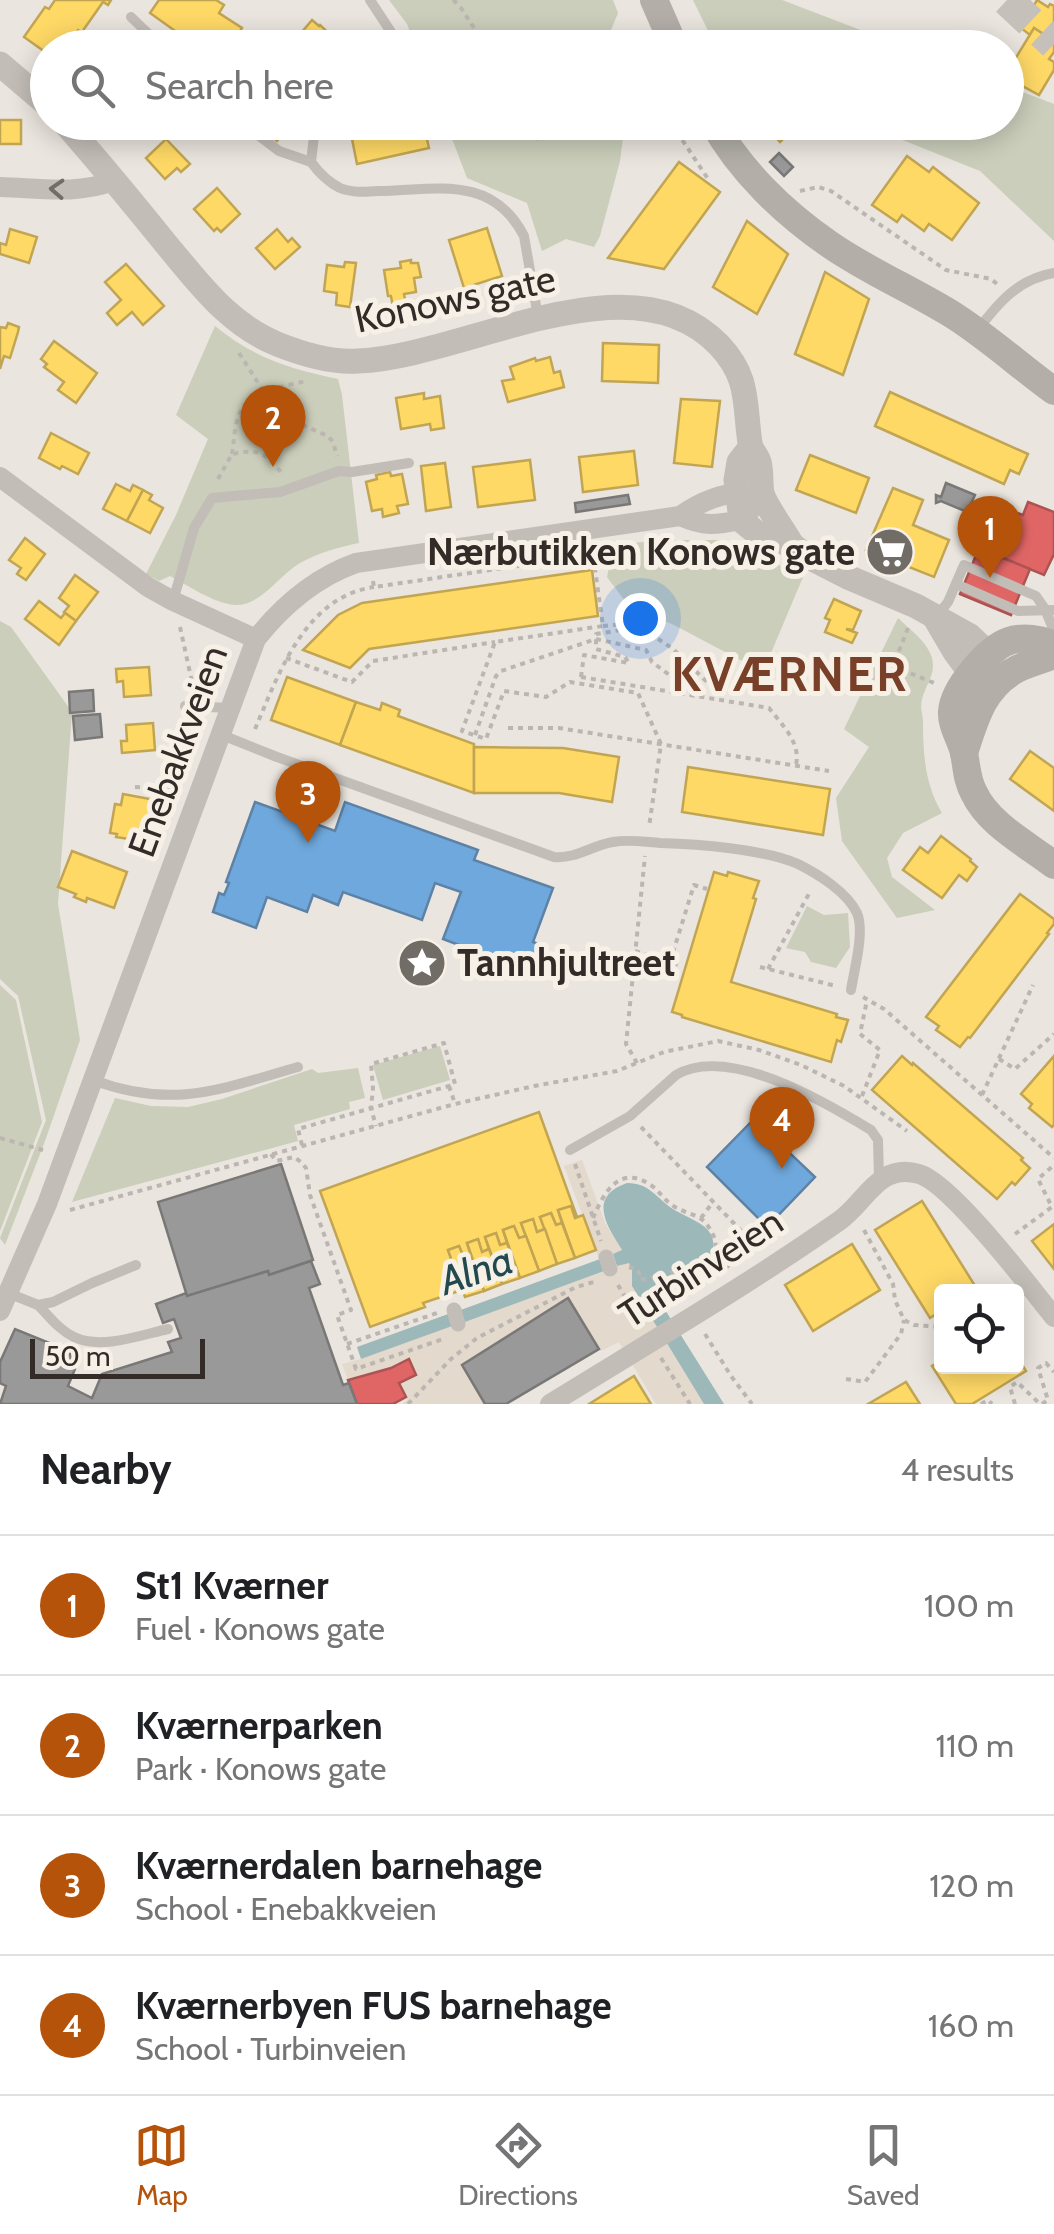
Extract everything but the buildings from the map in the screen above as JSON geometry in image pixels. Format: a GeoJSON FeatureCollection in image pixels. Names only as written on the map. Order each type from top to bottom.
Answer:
{"type":"FeatureCollection","features":[{"type":"Feature","properties":{"kind":"main road"},"geometry":{"type":"LineString","coordinates":[[654,0],[668,30]]}},
{"type":"Feature","properties":{"kind":"main road"},"geometry":{"type":"LineString","coordinates":[[723,140],[782,206],[832,246],[954,316],[1054,391]]}},
{"type":"Feature","properties":{"kind":"main road"},"geometry":{"type":"LineString","coordinates":[[1054,645],[1043,640],[1009,641],[954,703],[952,715],[970,783],[985,811],[1054,865]]}},
{"type":"Feature","properties":{"kind":"main road"},"geometry":{"type":"LineString","coordinates":[[986,670],[1018,668],[1054,655]]}},
{"type":"Feature","properties":{"kind":"street"},"geometry":{"type":"LineString","coordinates":[[0,64],[30,90]]}},
{"type":"Feature","properties":{"kind":"street","name":"Konows gate"},"geometry":{"type":"LineString","coordinates":[[79,140],[221,308],[256,334],[316,356],[357,362],[404,356],[538,318],[611,307],[648,307],[696,325],[721,347],[745,389],[750,448],[759,460],[742,520],[758,534],[792,545]]}},
{"type":"Feature","properties":{"kind":"street"},"geometry":{"type":"LineString","coordinates":[[0,187],[75,190],[113,181]]}},
{"type":"Feature","properties":{"kind":"street"},"geometry":{"type":"LineString","coordinates":[[0,477],[86,551],[148,587],[175,609],[256,639]]}},
{"type":"Feature","properties":{"kind":"street","name":"Konows gate"},"geometry":{"type":"LineString","coordinates":[[750,494],[805,555],[916,606],[923,620]]}},
{"type":"Feature","properties":{"kind":"street","name":"Enebakkveien"},"geometry":{"type":"LineString","coordinates":[[4,1302],[47,1204],[256,639],[271,620],[303,590],[356,563],[680,516],[695,505],[750,494]]}},
{"type":"Feature","properties":{"kind":"street","name":"Enebakkveien"},"geometry":{"type":"LineString","coordinates":[[680,516],[697,524],[742,520]]}},
{"type":"Feature","properties":{"kind":"street"},"geometry":{"type":"LineString","coordinates":[[923,620],[954,652],[986,670]]}},
{"type":"Feature","properties":{"kind":"street"},"geometry":{"type":"LineString","coordinates":[[879,1179],[900,1172],[932,1180],[980,1227],[1054,1317]]}},
{"type":"Feature","properties":{"kind":"street","name":"Turbinveien"},"geometry":{"type":"LineString","coordinates":[[550,1404],[844,1218],[879,1179]]}},
{"type":"Feature","properties":{"kind":"lane"},"geometry":{"type":"LineString","coordinates":[[370,0],[390,30]]}},
{"type":"Feature","properties":{"kind":"lane"},"geometry":{"type":"LineString","coordinates":[[132,17],[145,30]]}},
{"type":"Feature","properties":{"kind":"lane"},"geometry":{"type":"LineString","coordinates":[[265,140],[279,150],[311,162],[327,180],[346,190],[451,188],[471,190],[502,205],[524,236],[538,318]]}},
{"type":"Feature","properties":{"kind":"lane"},"geometry":{"type":"LineString","coordinates":[[311,162],[314,140]]}},
{"type":"Feature","properties":{"kind":"lane"},"geometry":{"type":"LineString","coordinates":[[977,332],[1008,294],[1042,275],[1054,273]]}},
{"type":"Feature","properties":{"kind":"lane"},"geometry":{"type":"LineString","coordinates":[[175,609],[194,528],[212,498],[286,490],[339,471],[409,463]]}},
{"type":"Feature","properties":{"kind":"lane"},"geometry":{"type":"LineString","coordinates":[[923,620],[948,602],[964,564],[1036,596],[1050,610],[1054,632]]}},
{"type":"Feature","properties":{"kind":"lane"},"geometry":{"type":"LineString","coordinates":[[956,584],[1018,611],[1050,610]]}},
{"type":"Feature","properties":{"kind":"lane"},"geometry":{"type":"LineString","coordinates":[[185,706],[231,708]]}},
{"type":"Feature","properties":{"kind":"lane"},"geometry":{"type":"LineString","coordinates":[[222,735],[554,857],[566,858],[613,842],[646,841],[698,844],[796,864],[818,876],[856,911],[859,934],[850,990]]}},
{"type":"Feature","properties":{"kind":"lane"},"geometry":{"type":"LineString","coordinates":[[570,1150],[630,1116],[676,1074],[712,1065],[760,1075],[808,1094],[871,1130],[878,1140],[879,1179]]}},
{"type":"Feature","properties":{"kind":"lane"},"geometry":{"type":"LineString","coordinates":[[93,1080],[144,1094],[191,1096],[298,1067]]}},
{"type":"Feature","properties":{"kind":"lane"},"geometry":{"type":"LineString","coordinates":[[4,1302],[53,1302],[136,1265]]}},
{"type":"Feature","properties":{"kind":"lane"},"geometry":{"type":"LineString","coordinates":[[38,1305],[56,1324],[75,1337],[90,1341],[168,1328]]}},
{"type":"Feature","properties":{"kind":"path"},"geometry":{"type":"LineString","coordinates":[[453,0],[477,30]]}},
{"type":"Feature","properties":{"kind":"path"},"geometry":{"type":"LineString","coordinates":[[681,140],[708,179]]}},
{"type":"Feature","properties":{"kind":"path"},"geometry":{"type":"LineString","coordinates":[[782,206],[802,190],[824,188],[938,266],[990,279],[1008,294]]}},
{"type":"Feature","properties":{"kind":"path"},"geometry":{"type":"LineString","coordinates":[[239,352],[270,408],[330,438],[339,471]]}},
{"type":"Feature","properties":{"kind":"path"},"geometry":{"type":"LineString","coordinates":[[212,498],[232,454],[238,417],[249,400],[315,378]]}},
{"type":"Feature","properties":{"kind":"path"},"geometry":{"type":"LineString","coordinates":[[232,454],[250,450],[268,456],[283,475],[286,490]]}},
{"type":"Feature","properties":{"kind":"path"},"geometry":{"type":"LineString","coordinates":[[253,732],[295,641],[328,608],[358,589],[593,556],[603,626]]}},
{"type":"Feature","properties":{"kind":"path"},"geometry":{"type":"LineString","coordinates":[[372,576],[374,587]]}},
{"type":"Feature","properties":{"kind":"path"},"geometry":{"type":"LineString","coordinates":[[175,609],[198,706]]}},
{"type":"Feature","properties":{"kind":"path"},"geometry":{"type":"LineString","coordinates":[[923,620],[893,666],[939,684]]}},
{"type":"Feature","properties":{"kind":"path"},"geometry":{"type":"LineString","coordinates":[[286,658],[352,682],[373,662],[634,623],[673,650],[707,682]]}},
{"type":"Feature","properties":{"kind":"path"},"geometry":{"type":"LineString","coordinates":[[580,679],[584,655],[629,663],[625,657],[596,648],[596,634],[640,627]]}},
{"type":"Feature","properties":{"kind":"path"},"geometry":{"type":"LineString","coordinates":[[475,736],[500,670],[596,639],[646,650],[652,662],[672,677]]}},
{"type":"Feature","properties":{"kind":"path"},"geometry":{"type":"LineString","coordinates":[[495,642],[462,731],[486,739],[504,690],[546,697],[580,679],[770,708],[792,738],[798,756],[796,766]]}},
{"type":"Feature","properties":{"kind":"path"},"geometry":{"type":"LineString","coordinates":[[580,679],[638,693],[661,744],[646,841],[626,1044],[636,1063]]}},
{"type":"Feature","properties":{"kind":"path"},"geometry":{"type":"LineString","coordinates":[[508,728],[558,728],[829,771]]}},
{"type":"Feature","properties":{"kind":"path"},"geometry":{"type":"LineString","coordinates":[[135,787],[179,789]]}},
{"type":"Feature","properties":{"kind":"path"},"geometry":{"type":"LineString","coordinates":[[768,969],[818,876]]}},
{"type":"Feature","properties":{"kind":"path"},"geometry":{"type":"LineString","coordinates":[[670,962],[694,885],[707,889]]}},
{"type":"Feature","properties":{"kind":"path"},"geometry":{"type":"LineString","coordinates":[[635,952],[680,965]]}},
{"type":"Feature","properties":{"kind":"path"},"geometry":{"type":"LineString","coordinates":[[760,966],[850,990],[884,1009],[1054,1158]]}},
{"type":"Feature","properties":{"kind":"path"},"geometry":{"type":"LineString","coordinates":[[982,1095],[1033,985]]}},
{"type":"Feature","properties":{"kind":"path"},"geometry":{"type":"LineString","coordinates":[[862,1098],[880,1050],[860,1034],[867,1000]]}},
{"type":"Feature","properties":{"kind":"path"},"geometry":{"type":"LineString","coordinates":[[999,1059],[1015,1069],[1054,1034]]}},
{"type":"Feature","properties":{"kind":"path"},"geometry":{"type":"LineString","coordinates":[[47,1204],[63,1211],[455,1104],[617,1071],[664,1052],[718,1041],[802,1065],[862,1098],[907,1131]]}},
{"type":"Feature","properties":{"kind":"path"},"geometry":{"type":"LineString","coordinates":[[302,1146],[298,1129],[371,1108],[450,1086],[455,1084],[444,1044],[371,1064],[371,1108],[376,1126]]}},
{"type":"Feature","properties":{"kind":"path"},"geometry":{"type":"LineString","coordinates":[[450,1086],[455,1104]]}},
{"type":"Feature","properties":{"kind":"path"},"geometry":{"type":"LineString","coordinates":[[630,1116],[751,1241],[719,1276],[732,1290]]}},
{"type":"Feature","properties":{"kind":"path"},"geometry":{"type":"LineString","coordinates":[[0,1138],[48,1152]]}},
{"type":"Feature","properties":{"kind":"path"},"geometry":{"type":"LineString","coordinates":[[270,1154],[276,1161],[294,1157],[306,1168],[310,1195],[351,1310],[337,1315],[356,1369],[447,1337],[466,1347]]}},
{"type":"Feature","properties":{"kind":"path"},"geometry":{"type":"LineString","coordinates":[[408,1404],[477,1338],[576,1287],[613,1276],[574,1163]]}},
{"type":"Feature","properties":{"kind":"path"},"geometry":{"type":"LineString","coordinates":[[1015,1234],[1052,1207],[1038,1180],[1054,1165]]}},
{"type":"Feature","properties":{"kind":"path"},"geometry":{"type":"LineString","coordinates":[[593,1218],[608,1189],[630,1178],[647,1182],[677,1208],[700,1218],[713,1236],[712,1261],[670,1294],[752,1404]]}},
{"type":"Feature","properties":{"kind":"path"},"geometry":{"type":"LineString","coordinates":[[700,1218],[713,1202]]}},
{"type":"Feature","properties":{"kind":"path"},"geometry":{"type":"LineString","coordinates":[[864,1230],[894,1284],[894,1300],[904,1320],[934,1327]]}},
{"type":"Feature","properties":{"kind":"path"},"geometry":{"type":"LineString","coordinates":[[609,1266],[634,1267],[641,1280],[712,1261]]}},
{"type":"Feature","properties":{"kind":"path"},"geometry":{"type":"LineString","coordinates":[[347,1344],[452,1307],[456,1318]]}},
{"type":"Feature","properties":{"kind":"path"},"geometry":{"type":"LineString","coordinates":[[846,1380],[866,1382],[901,1334],[904,1320]]}},
{"type":"Feature","properties":{"kind":"path"},"geometry":{"type":"LineString","coordinates":[[1015,1404],[1010,1386],[1017,1382],[1041,1404],[1048,1400],[1038,1368],[1046,1363],[1054,1372]]}},
{"type":"Feature","properties":{"kind":"path"},"geometry":{"type":"LineString","coordinates":[[981,1404],[988,1400],[992,1404]]}},
{"type":"Feature","properties":{"kind":"green space"},"geometry":{"type":"Polygon","coordinates":[[[389,0],[613,0],[618,13],[611,30],[409,30],[389,0]]]}},
{"type":"Feature","properties":{"kind":"green space"},"geometry":{"type":"Polygon","coordinates":[[[693,0],[782,0],[861,30],[708,30],[693,0]]]}},
{"type":"Feature","properties":{"kind":"green space"},"geometry":{"type":"Polygon","coordinates":[[[1024,93],[1054,104],[1054,241],[980,171],[902,140],[1024,140],[1024,93]]]}},
{"type":"Feature","properties":{"kind":"green space"},"geometry":{"type":"Polygon","coordinates":[[[452,140],[623,140],[594,247],[566,239],[542,251],[527,203],[467,178],[452,140]]]}},
{"type":"Feature","properties":{"kind":"green space"},"geometry":{"type":"Polygon","coordinates":[[[215,326],[273,361],[338,379],[359,543],[307,559],[253,601],[235,605],[210,598],[170,576],[159,581],[146,574],[208,439],[176,415],[215,326]]]}},
{"type":"Feature","properties":{"kind":"green space"},"geometry":{"type":"Polygon","coordinates":[[[719,540],[740,546],[803,577],[763,672],[628,605],[607,577],[614,544],[719,540]]]}},
{"type":"Feature","properties":{"kind":"green space"},"geometry":{"type":"Polygon","coordinates":[[[898,618],[924,643],[933,660],[921,708],[926,769],[942,813],[903,833],[887,858],[892,877],[935,910],[897,918],[842,841],[836,798],[869,747],[844,729],[898,618]]]}},
{"type":"Feature","properties":{"kind":"green space"},"geometry":{"type":"Polygon","coordinates":[[[0,621],[11,627],[72,712],[58,904],[80,1040],[5,1245],[0,1238],[46,1120],[18,996],[0,979],[0,621]]]}},
{"type":"Feature","properties":{"kind":"green space"},"geometry":{"type":"Polygon","coordinates":[[[807,906],[824,915],[848,913],[850,947],[836,968],[811,962],[805,952],[786,948],[807,906]]]}},
{"type":"Feature","properties":{"kind":"green space"},"geometry":{"type":"Polygon","coordinates":[[[0,985],[16,1000],[42,1122],[0,1231],[0,985]]]}},
{"type":"Feature","properties":{"kind":"green space"},"geometry":{"type":"Polygon","coordinates":[[[440,1046],[450,1080],[383,1100],[373,1065],[440,1046]]]}},
{"type":"Feature","properties":{"kind":"green space"},"geometry":{"type":"Polygon","coordinates":[[[358,1068],[365,1098],[349,1102],[350,1109],[294,1125],[298,1141],[72,1202],[115,1098],[151,1106],[188,1107],[312,1069],[318,1073],[358,1068]]]}},
{"type":"Feature","properties":{"kind":"shaded area"},"geometry":{"type":"Polygon","coordinates":[[[582,1160],[605,1223],[622,1251],[599,1259],[564,1166],[582,1160]]]}},
{"type":"Feature","properties":{"kind":"shaded area"},"geometry":{"type":"Polygon","coordinates":[[[629,1262],[632,1286],[704,1404],[656,1404],[619,1342],[601,1351],[568,1298],[462,1365],[485,1404],[402,1404],[407,1400],[399,1383],[416,1374],[409,1360],[348,1380],[342,1364],[629,1262]]]}},
{"type":"Feature","properties":{"kind":"water"},"geometry":{"type":"Polygon","coordinates":[[[627,1183],[647,1188],[673,1209],[704,1226],[713,1238],[706,1266],[674,1287],[665,1302],[667,1313],[724,1404],[704,1404],[632,1286],[629,1263],[617,1266],[613,1254],[622,1250],[606,1222],[604,1204],[607,1196],[627,1183]]]}},
{"type":"Feature","properties":{"kind":"water"},"geometry":{"type":"Polygon","coordinates":[[[600,1259],[604,1271],[462,1323],[458,1311],[600,1259]]]}},
{"type":"Feature","properties":{"kind":"water"},"geometry":{"type":"Polygon","coordinates":[[[451,1313],[455,1325],[361,1359],[357,1347],[451,1313]]]}},
{"type":"Feature","properties":{"kind":"tunnel"},"geometry":{"type":"LineString","coordinates":[[1007,0],[1054,44]]}},
{"type":"Feature","properties":{"kind":"place","name":"Kværnerparken"},"geometry":{"type":"Point","coordinates":[273,467]}},
{"type":"Feature","properties":{"kind":"place","name":"Nærbutikken Konows gate"},"geometry":{"type":"Point","coordinates":[890,552]}},
{"type":"Feature","properties":{"kind":"place","name":"St1 Kværner"},"geometry":{"type":"Point","coordinates":[990,578]}},
{"type":"Feature","properties":{"kind":"place","name":"Kværnerdalen barnehage"},"geometry":{"type":"Point","coordinates":[308,843]}},
{"type":"Feature","properties":{"kind":"place","name":"Tannhjultreet"},"geometry":{"type":"Point","coordinates":[422,963]}},
{"type":"Feature","properties":{"kind":"place","name":"Kværnerbyen FUS barnehage"},"geometry":{"type":"Point","coordinates":[782,1169]}},
{"type":"Feature","properties":{"kind":"district","name":"KVÆRNER"},"geometry":{"type":"Point","coordinates":[790,674]}},
{"type":"Feature","properties":{"kind":"water label","name":"Alna"},"geometry":{"type":"Point","coordinates":[476,1270]}}]}
